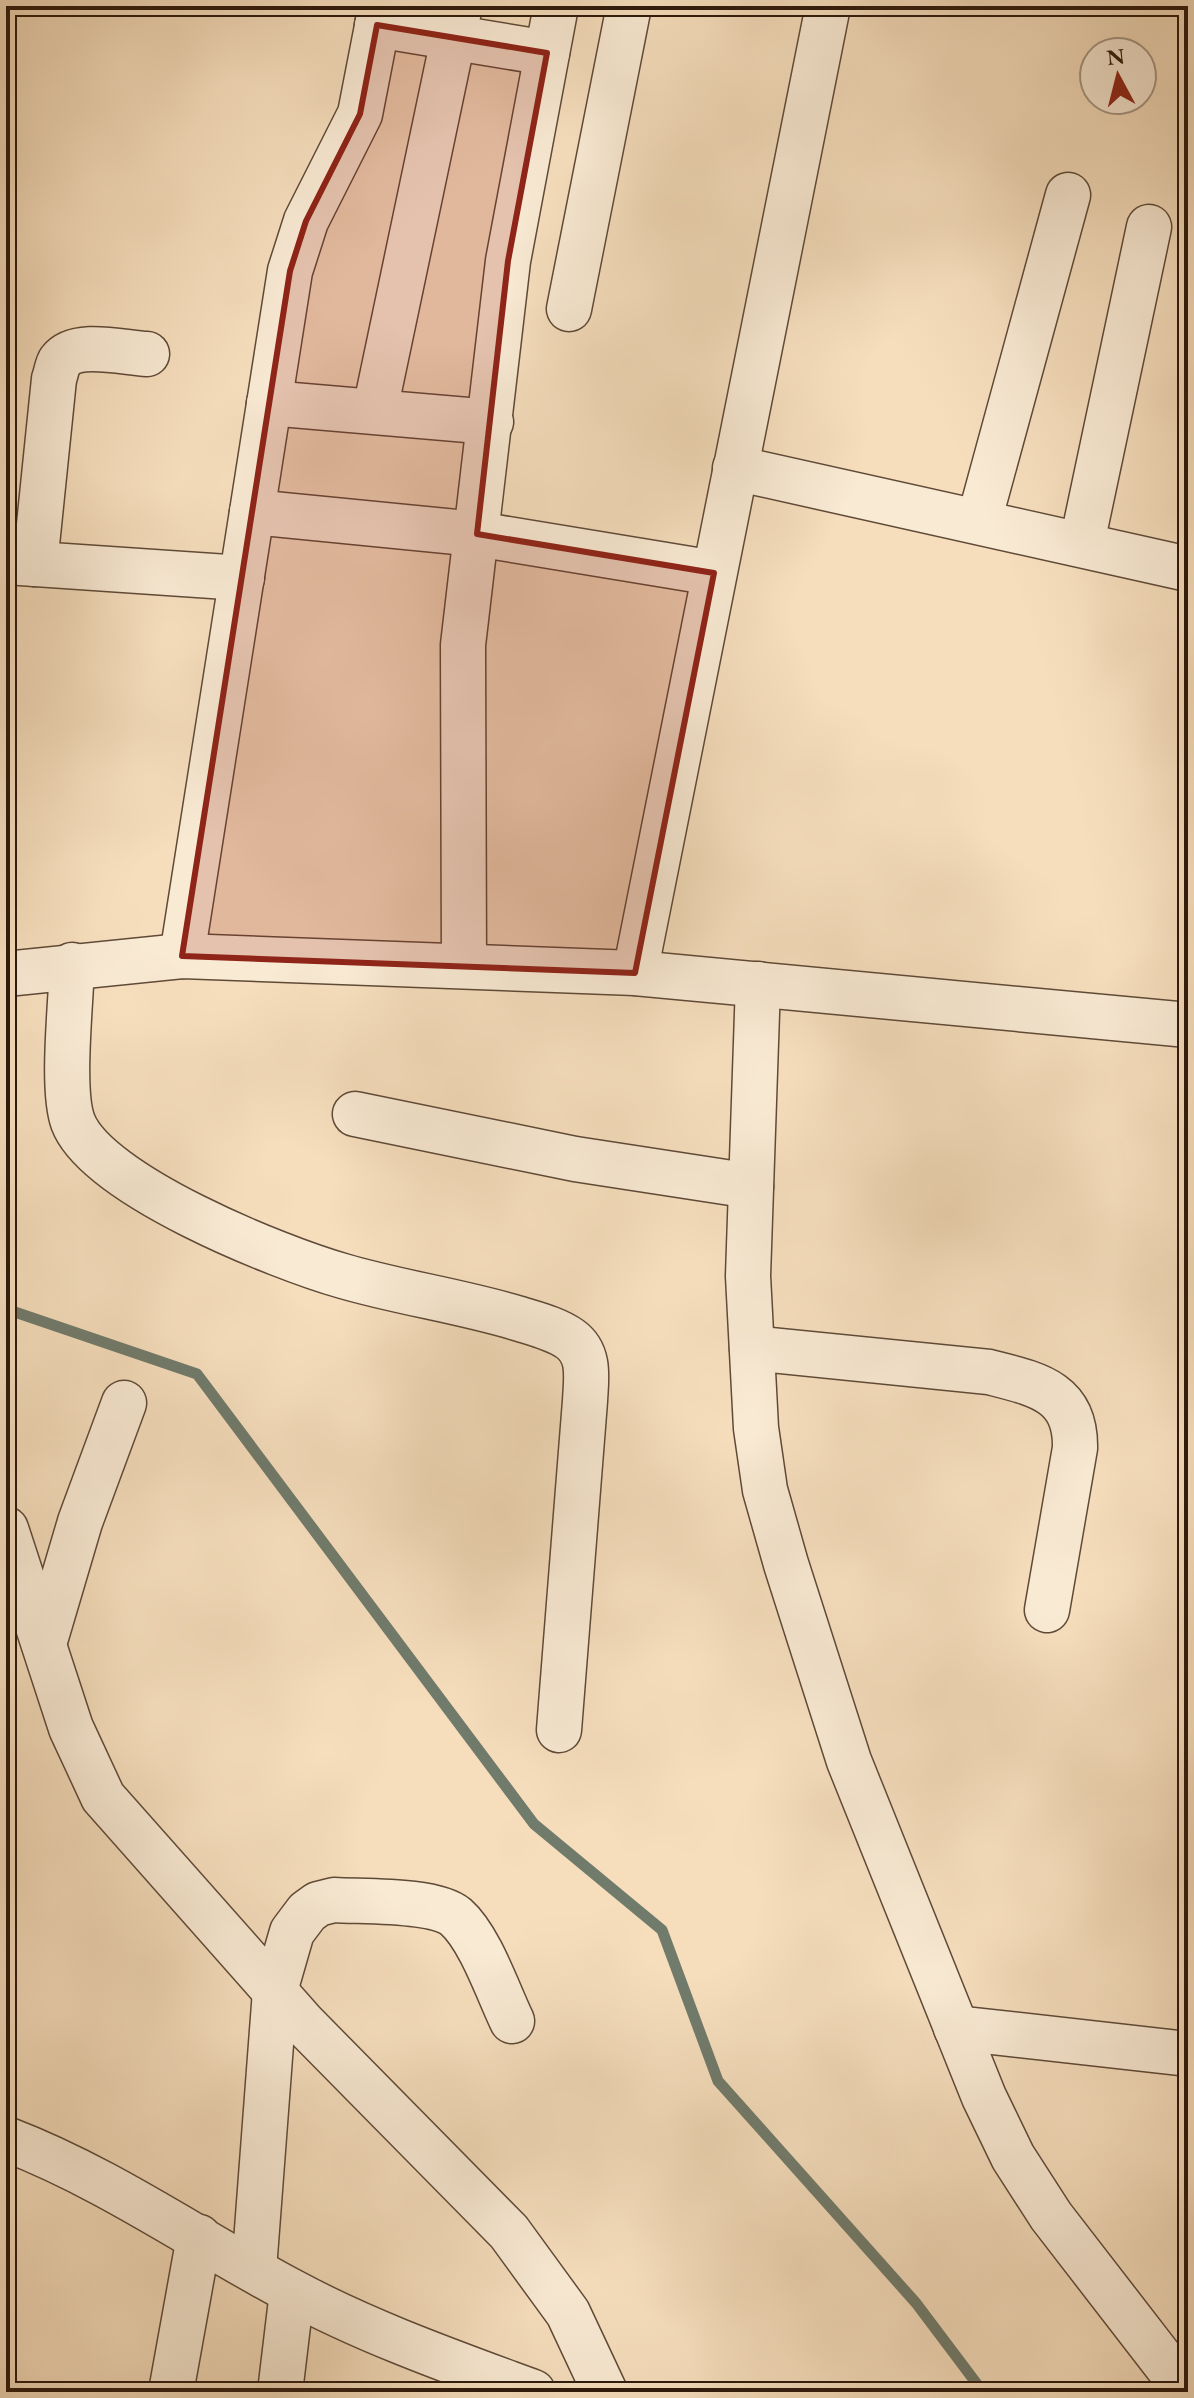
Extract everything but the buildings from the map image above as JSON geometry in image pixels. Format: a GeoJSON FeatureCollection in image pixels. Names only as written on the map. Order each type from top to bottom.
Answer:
{"type":"FeatureCollection","features":[{"type":"Feature","properties":{"kind":"street"},"geometry":{"type":"LineString","coordinates":[[464,966],[463,645],[508,261],[556,6]]}},
{"type":"Feature","properties":{"kind":"street"},"geometry":{"type":"LineString","coordinates":[[569,309],[629,6]]}},
{"type":"Feature","properties":{"kind":"street"},"geometry":{"type":"LineString","coordinates":[[635,973],[828,6]]}},
{"type":"Feature","properties":{"kind":"street"},"geometry":{"type":"LineString","coordinates":[[182,956],[295,249],[360,114],[379,16],[457,21],[547,53]]}},
{"type":"Feature","properties":{"kind":"street"},"geometry":{"type":"LineString","coordinates":[[375,410],[457,21]]}},
{"type":"Feature","properties":{"kind":"street"},"geometry":{"type":"LineString","coordinates":[[979,521],[1068,195]]}},
{"type":"Feature","properties":{"kind":"street"},"geometry":{"type":"LineString","coordinates":[[1082,543],[1149,227]]}},
{"type":"Feature","properties":{"kind":"street"},"geometry":{"type":"LineString","coordinates":[[147,354],[89,350],[72,352],[60,361],[20,563],[242,578]]}},
{"type":"Feature","properties":{"kind":"street"},"geometry":{"type":"LineString","coordinates":[[269,403],[491,422]]}},
{"type":"Feature","properties":{"kind":"street"},"geometry":{"type":"LineString","coordinates":[[735,468],[1188,569]]}},
{"type":"Feature","properties":{"kind":"street"},"geometry":{"type":"LineString","coordinates":[[252,512],[477,534],[714,573]]}},
{"type":"Feature","properties":{"kind":"street"},"geometry":{"type":"LineString","coordinates":[[6,974],[182,956],[635,973],[1188,1025]]}},
{"type":"Feature","properties":{"kind":"street"},"geometry":{"type":"LineString","coordinates":[[72,965],[69,1092],[73,1122],[86,1144],[122,1176],[276,1253],[343,1276],[435,1296],[531,1323],[570,1339],[580,1349],[586,1364],[585,1401],[559,1730]]}},
{"type":"Feature","properties":{"kind":"street"},"geometry":{"type":"LineString","coordinates":[[758,984],[748,1276],[760,1459],[786,1564],[849,1761],[956,2028],[1013,2157],[1051,2216],[1187,2392]]}},
{"type":"Feature","properties":{"kind":"street"},"geometry":{"type":"LineString","coordinates":[[355,1114],[575,1159],[751,1186]]}},
{"type":"Feature","properties":{"kind":"street"},"geometry":{"type":"LineString","coordinates":[[752,1348],[989,1372],[1023,1381],[1060,1401],[1075,1424],[1075,1448],[1047,1610]]}},
{"type":"Feature","properties":{"kind":"street"},"geometry":{"type":"LineString","coordinates":[[44,1644],[80,1522],[124,1403]]}},
{"type":"Feature","properties":{"kind":"street"},"geometry":{"type":"LineString","coordinates":[[6,1529],[71,1728],[103,1797],[275,1991],[509,2232],[568,2313],[605,2392]]}},
{"type":"Feature","properties":{"kind":"street"},"geometry":{"type":"LineString","coordinates":[[254,2269],[275,1991],[292,1932],[318,1904],[334,1900],[436,1908],[454,1916],[468,1930],[512,2021]]}},
{"type":"Feature","properties":{"kind":"street"},"geometry":{"type":"LineString","coordinates":[[956,2028],[1188,2054]]}},
{"type":"Feature","properties":{"kind":"street"},"geometry":{"type":"LineString","coordinates":[[6,2139],[67,2164],[292,2292],[452,2377],[533,2392]]}},
{"type":"Feature","properties":{"kind":"street"},"geometry":{"type":"LineString","coordinates":[[171,2392],[199,2237]]}},
{"type":"Feature","properties":{"kind":"street"},"geometry":{"type":"LineString","coordinates":[[280,2392],[292,2292]]}},
{"type":"Feature","properties":{"kind":"highlighted area"},"geometry":{"type":"Polygon","coordinates":[[[377,25],[547,53],[508,261],[477,534],[714,573],[635,973],[182,956],[290,271],[306,221],[360,114],[377,25]]]}},
{"type":"Feature","properties":{"kind":"waterway"},"geometry":{"type":"LineString","coordinates":[[6,1309],[197,1374],[534,1824],[662,1930],[718,2081],[916,2303],[983,2392]]}}]}
